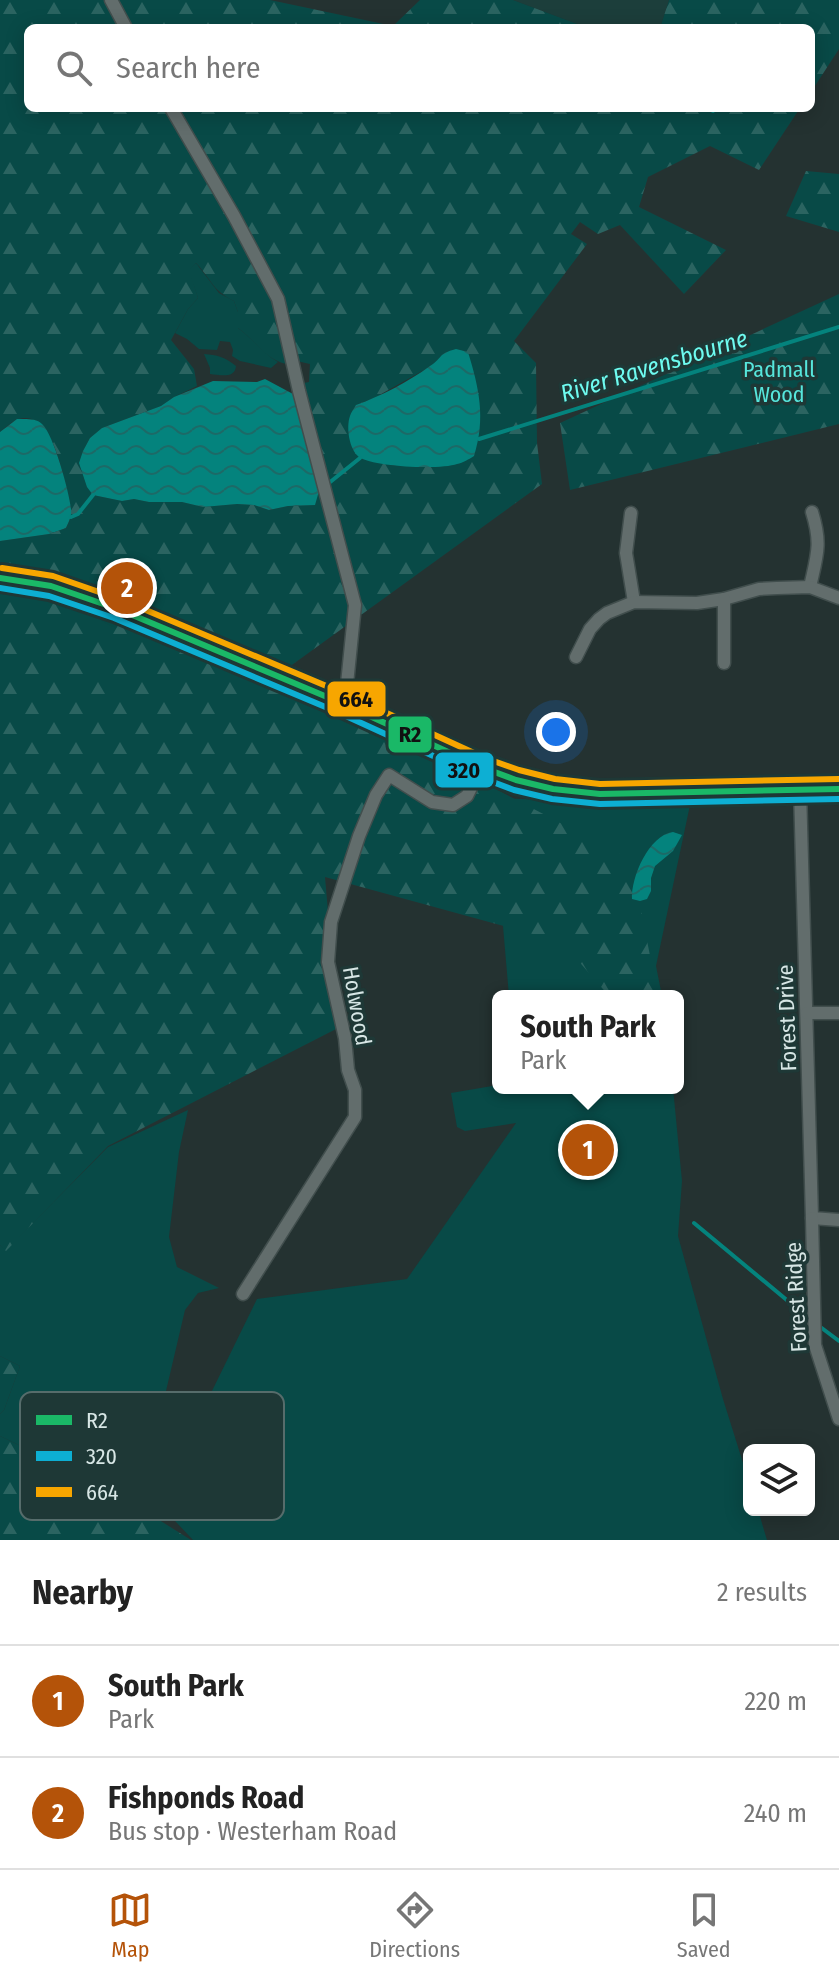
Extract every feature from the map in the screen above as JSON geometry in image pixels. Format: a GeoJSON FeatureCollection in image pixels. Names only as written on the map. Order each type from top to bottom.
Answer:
{"type":"FeatureCollection","features":[{"type":"Feature","properties":{"kind":"main road"},"geometry":{"type":"LineString","coordinates":[[0,578],[51,586],[118,609],[516,780],[553,789],[600,794],[839,789]]}},
{"type":"Feature","properties":{"kind":"street"},"geometry":{"type":"LineString","coordinates":[[111,0],[124,24]]}},
{"type":"Feature","properties":{"kind":"street"},"geometry":{"type":"LineString","coordinates":[[173,112],[278,299],[355,605],[347,684],[339,702]]}},
{"type":"Feature","properties":{"kind":"street"},"geometry":{"type":"LineString","coordinates":[[810,587],[819,545],[812,512]]}},
{"type":"Feature","properties":{"kind":"street"},"geometry":{"type":"LineString","coordinates":[[631,513],[626,553],[634,602]]}},
{"type":"Feature","properties":{"kind":"street"},"geometry":{"type":"LineString","coordinates":[[576,657],[590,629],[599,619],[634,602],[697,603],[759,589],[810,587],[839,598]]}},
{"type":"Feature","properties":{"kind":"street"},"geometry":{"type":"LineString","coordinates":[[724,599],[724,663]]}},
{"type":"Feature","properties":{"kind":"street","name":"Holwood"},"geometry":{"type":"LineString","coordinates":[[243,1294],[355,1117],[355,1090],[348,1070],[345,1038],[328,962],[331,922],[376,795],[389,775],[432,802],[453,805],[467,796],[481,767]]}},
{"type":"Feature","properties":{"kind":"street","name":"Forest Drive"},"geometry":{"type":"LineString","coordinates":[[800,790],[812,1218]]}},
{"type":"Feature","properties":{"kind":"street"},"geometry":{"type":"LineString","coordinates":[[807,1013],[839,1013]]}},
{"type":"Feature","properties":{"kind":"street"},"geometry":{"type":"LineString","coordinates":[[812,1218],[839,1220]]}},
{"type":"Feature","properties":{"kind":"street","name":"Forest Ridge"},"geometry":{"type":"LineString","coordinates":[[812,1218],[815,1345],[839,1419]]}},
{"type":"Feature","properties":{"kind":"shaded area"},"geometry":{"type":"Polygon","coordinates":[[[513,0],[669,0],[661,24],[577,24],[513,0]]]}},
{"type":"Feature","properties":{"kind":"green space"},"geometry":{"type":"Polygon","coordinates":[[[0,0],[270,0],[384,24],[24,24],[24,112],[797,112],[759,170],[710,146],[648,177],[639,207],[726,250],[684,294],[620,225],[598,234],[580,222],[571,234],[587,244],[514,341],[536,363],[537,443],[542,484],[278,675],[631,860],[657,990],[604,990],[562,942],[325,877],[338,1028],[108,1146],[6,1251],[0,1245],[0,541],[49,534],[66,528],[71,517],[61,466],[49,435],[40,424],[29,418],[16,420],[0,432],[0,0]],[[196,263],[189,270],[198,298],[188,309],[171,340],[194,369],[197,386],[161,406],[102,428],[90,438],[83,451],[93,495],[122,501],[182,502],[203,507],[254,505],[269,510],[314,505],[319,491],[331,487],[304,383],[309,382],[310,364],[297,361],[291,326],[281,327],[286,364],[266,354],[238,328],[234,301],[217,289],[196,263]],[[433,365],[356,405],[360,458],[404,466],[433,365]]]}},
{"type":"Feature","properties":{"kind":"green space"},"geometry":{"type":"Polygon","coordinates":[[[420,0],[513,0],[577,24],[395,24],[420,0]]]}},
{"type":"Feature","properties":{"kind":"green space"},"geometry":{"type":"Polygon","coordinates":[[[669,0],[839,0],[839,49],[815,86],[815,24],[661,24],[669,0]]]}},
{"type":"Feature","properties":{"kind":"green space"},"geometry":{"type":"Polygon","coordinates":[[[806,171],[839,174],[839,232],[786,216],[806,171]]]}},
{"type":"Feature","properties":{"kind":"green space"},"geometry":{"type":"Polygon","coordinates":[[[196,263],[219,293],[234,301],[238,328],[278,362],[271,368],[240,361],[232,356],[230,342],[220,341],[217,350],[199,349],[175,333],[198,298],[188,270],[196,263]]]}},
{"type":"Feature","properties":{"kind":"green space","name":"Padmall Wood"},"geometry":{"type":"Polygon","coordinates":[[[839,294],[839,424],[570,490],[560,423],[839,294]]]}},
{"type":"Feature","properties":{"kind":"green space"},"geometry":{"type":"Polygon","coordinates":[[[204,354],[224,359],[236,366],[235,370],[226,375],[210,374],[204,354]]]}},
{"type":"Feature","properties":{"kind":"green space"},"geometry":{"type":"Polygon","coordinates":[[[492,798],[690,805],[656,966],[661,990],[508,990],[492,798]]]}},
{"type":"Feature","properties":{"kind":"green space"},"geometry":{"type":"Polygon","coordinates":[[[492,1086],[492,1094],[674,1094],[682,1181],[678,1236],[743,1463],[743,1516],[760,1516],[767,1540],[193,1540],[174,1520],[284,1520],[284,1392],[212,1392],[257,1299],[407,1279],[516,1123],[465,1131],[457,1127],[451,1093],[492,1086]]]}},
{"type":"Feature","properties":{"kind":"green space"},"geometry":{"type":"Polygon","coordinates":[[[188,1110],[179,1152],[169,1237],[177,1267],[219,1288],[198,1293],[185,1310],[166,1392],[20,1392],[20,1446],[0,1436],[0,1414],[20,1366],[0,1356],[0,1245],[6,1250],[108,1147],[188,1110]]]}},
{"type":"Feature","properties":{"kind":"green space"},"geometry":{"type":"Polygon","coordinates":[[[0,1356],[20,1366],[0,1414],[0,1356]]]}},
{"type":"Feature","properties":{"kind":"green space"},"geometry":{"type":"Polygon","coordinates":[[[0,1436],[20,1446],[20,1520],[159,1520],[191,1540],[0,1540],[0,1436]]]}},
{"type":"Feature","properties":{"kind":"water"},"geometry":{"type":"Polygon","coordinates":[[[456,349],[468,352],[478,391],[480,429],[474,456],[448,466],[422,467],[378,463],[359,457],[348,432],[350,416],[356,405],[404,383],[443,354],[456,349]]]}},
{"type":"Feature","properties":{"kind":"water"},"geometry":{"type":"Polygon","coordinates":[[[265,379],[293,394],[319,491],[315,505],[269,510],[254,505],[203,507],[182,502],[122,501],[93,495],[87,487],[79,463],[90,438],[102,428],[161,406],[174,397],[213,381],[257,382],[265,379]]]}},
{"type":"Feature","properties":{"kind":"water"},"geometry":{"type":"Polygon","coordinates":[[[17,419],[37,421],[47,430],[60,464],[71,514],[66,528],[49,534],[0,541],[0,432],[17,419]]]}},
{"type":"Feature","properties":{"kind":"water"},"geometry":{"type":"Polygon","coordinates":[[[673,832],[682,835],[673,851],[655,866],[647,899],[632,899],[643,858],[656,841],[673,832]]]}},
{"type":"Feature","properties":{"kind":"waterway","name":"River Ravensbourne"},"geometry":{"type":"LineString","coordinates":[[479,439],[839,327]]}},
{"type":"Feature","properties":{"kind":"waterway"},"geometry":{"type":"LineString","coordinates":[[319,491],[360,458]]}},
{"type":"Feature","properties":{"kind":"waterway"},"geometry":{"type":"LineString","coordinates":[[71,517],[78,514],[93,495]]}},
{"type":"Feature","properties":{"kind":"waterway"},"geometry":{"type":"LineString","coordinates":[[694,1223],[812,1321]]}},
{"type":"Feature","properties":{"kind":"waterway"},"geometry":{"type":"LineString","coordinates":[[819,1326],[839,1341]]}},
{"type":"Feature","properties":{"kind":"transit line","name":"664"},"geometry":{"type":"LineString","coordinates":[[2,568],[53,576],[122,600],[519,770],[555,779],[600,784],[839,779]]}},
{"type":"Feature","properties":{"kind":"transit line","name":"R2"},"geometry":{"type":"LineString","coordinates":[[0,578],[51,586],[118,609],[516,780],[553,789],[600,794],[839,789]]}},
{"type":"Feature","properties":{"kind":"transit line","name":"320"},"geometry":{"type":"LineString","coordinates":[[0,588],[49,596],[114,618],[514,790],[552,799],[600,804],[839,799]]}},
{"type":"Feature","properties":{"kind":"place","name":"Fishponds Road"},"geometry":{"type":"Point","coordinates":[127,588]}},
{"type":"Feature","properties":{"kind":"place","name":"South Park"},"geometry":{"type":"Point","coordinates":[588,1150]}}]}
